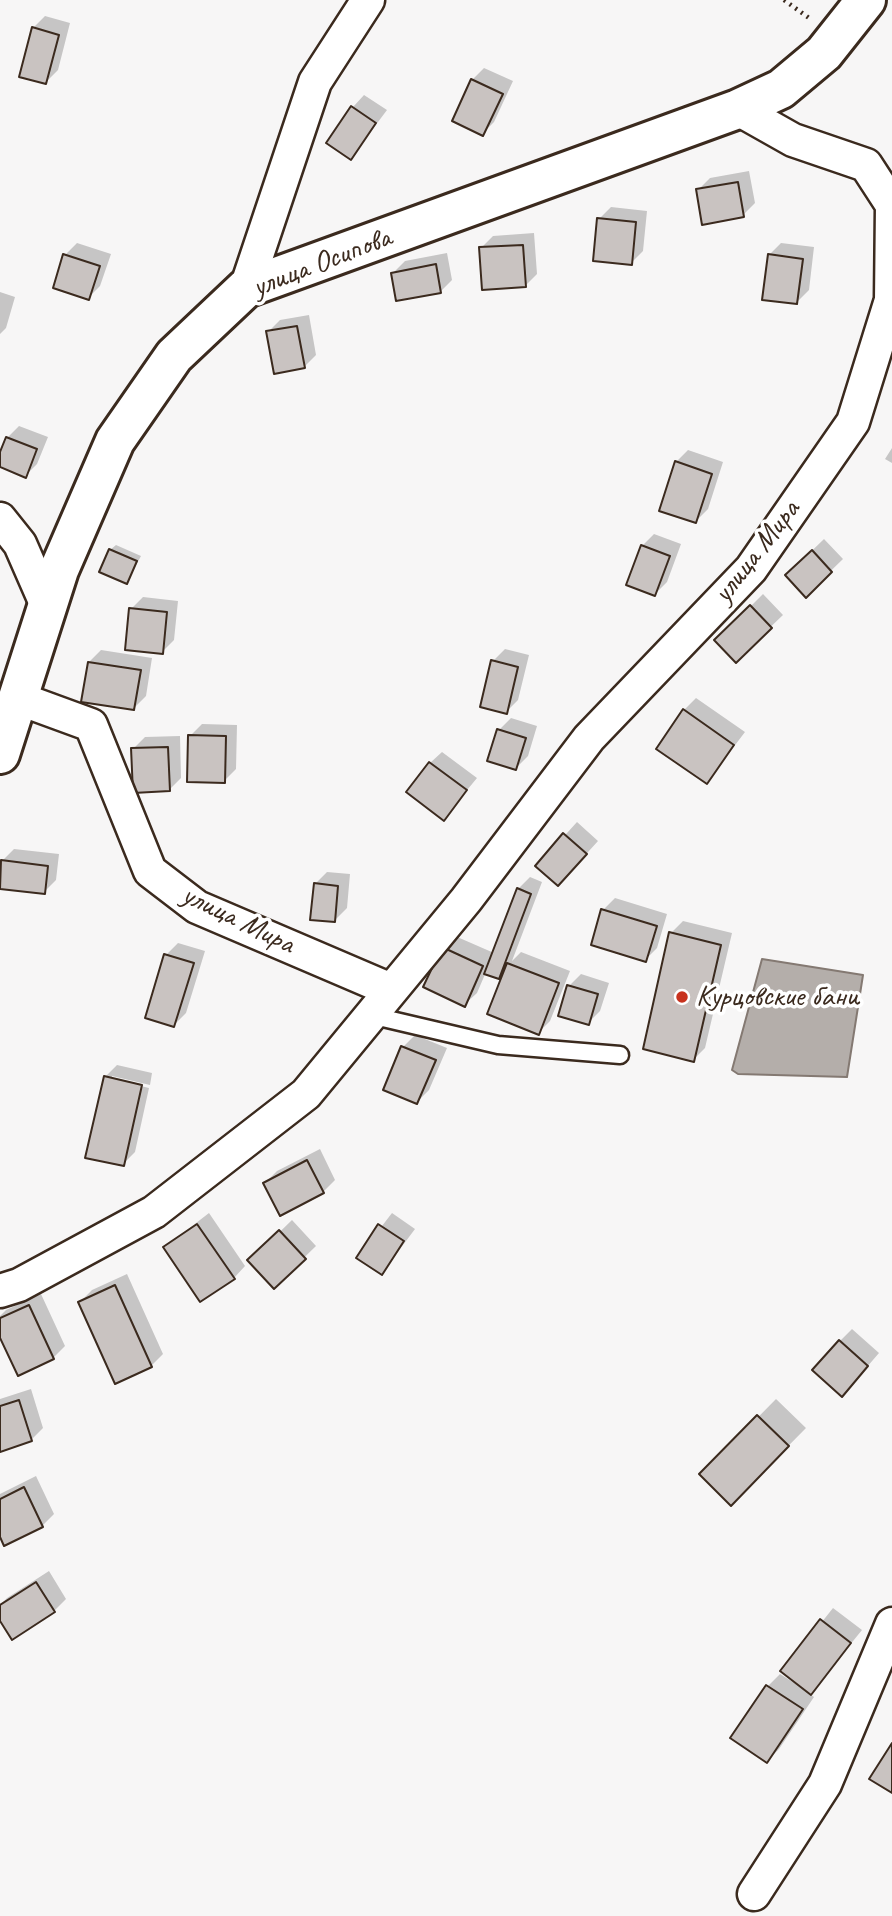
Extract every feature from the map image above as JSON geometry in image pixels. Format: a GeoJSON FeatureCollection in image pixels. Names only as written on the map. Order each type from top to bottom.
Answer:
{"type":"FeatureCollection","features":[{"type":"Feature","properties":{"kind":"main road","name":"улица Осипова"},"geometry":{"type":"LineString","coordinates":[[0,754],[20,699],[59,570],[115,441],[173,356],[246,288],[738,109],[781,89],[813,62],[866,0]]}},
{"type":"Feature","properties":{"kind":"street"},"geometry":{"type":"LineString","coordinates":[[246,288],[315,82],[368,0]]}},
{"type":"Feature","properties":{"kind":"street","name":"улица Мира"},"geometry":{"type":"LineString","coordinates":[[0,1291],[19,1285],[154,1212],[306,1094],[466,900],[589,738],[751,569],[853,422],[891,300],[891,205],[866,165],[793,140],[738,109]]}},
{"type":"Feature","properties":{"kind":"street"},"geometry":{"type":"LineString","coordinates":[[0,519],[20,544],[48,608]]}},
{"type":"Feature","properties":{"kind":"street","name":"улица Мира"},"geometry":{"type":"LineString","coordinates":[[20,699],[91,725],[150,871],[197,907],[391,990]]}},
{"type":"Feature","properties":{"kind":"street"},"geometry":{"type":"LineString","coordinates":[[754,1894],[825,1784],[892,1624]]}},
{"type":"Feature","properties":{"kind":"lane"},"geometry":{"type":"LineString","coordinates":[[370,1015],[498,1045],[620,1055]]}},
{"type":"Feature","properties":{"kind":"shaded area"},"geometry":{"type":"Polygon","coordinates":[[[762,959],[863,975],[847,1077],[738,1074],[732,1070],[762,959]]]}},
{"type":"Feature","properties":{"kind":"building"},"geometry":{"type":"Polygon","coordinates":[[[32,27],[59,35],[46,84],[19,77],[32,27]]]}},
{"type":"Feature","properties":{"kind":"building"},"geometry":{"type":"Polygon","coordinates":[[[471,79],[503,94],[483,136],[452,121],[471,79]]]}},
{"type":"Feature","properties":{"kind":"building"},"geometry":{"type":"Polygon","coordinates":[[[351,106],[376,123],[351,160],[326,143],[351,106]]]}},
{"type":"Feature","properties":{"kind":"building"},"geometry":{"type":"Polygon","coordinates":[[[738,182],[744,217],[702,225],[696,189],[738,182]]]}},
{"type":"Feature","properties":{"kind":"building"},"geometry":{"type":"Polygon","coordinates":[[[597,218],[636,222],[632,265],[593,261],[597,218]]]}},
{"type":"Feature","properties":{"kind":"building"},"geometry":{"type":"Polygon","coordinates":[[[523,245],[526,287],[482,290],[479,247],[523,245]]]}},
{"type":"Feature","properties":{"kind":"building"},"geometry":{"type":"Polygon","coordinates":[[[63,254],[100,266],[89,300],[53,288],[63,254]]]}},
{"type":"Feature","properties":{"kind":"building"},"geometry":{"type":"Polygon","coordinates":[[[768,254],[803,259],[797,304],[762,300],[768,254]]]}},
{"type":"Feature","properties":{"kind":"building"},"geometry":{"type":"Polygon","coordinates":[[[436,264],[441,293],[396,301],[391,273],[436,264]]]}},
{"type":"Feature","properties":{"kind":"building"},"geometry":{"type":"Polygon","coordinates":[[[297,326],[305,368],[274,374],[266,331],[297,326]]]}},
{"type":"Feature","properties":{"kind":"building"},"geometry":{"type":"Polygon","coordinates":[[[6,437],[37,449],[26,478],[0,467],[0,452],[6,437]]]}},
{"type":"Feature","properties":{"kind":"building"},"geometry":{"type":"Polygon","coordinates":[[[675,461],[712,474],[696,523],[659,511],[675,461]]]}},
{"type":"Feature","properties":{"kind":"building"},"geometry":{"type":"Polygon","coordinates":[[[641,545],[670,556],[655,596],[626,585],[641,545]]]}},
{"type":"Feature","properties":{"kind":"building"},"geometry":{"type":"Polygon","coordinates":[[[109,549],[137,561],[127,584],[99,572],[109,549]]]}},
{"type":"Feature","properties":{"kind":"building"},"geometry":{"type":"Polygon","coordinates":[[[812,550],[832,572],[806,598],[785,575],[812,550]]]}},
{"type":"Feature","properties":{"kind":"building"},"geometry":{"type":"Polygon","coordinates":[[[750,605],[772,628],[736,663],[714,640],[750,605]]]}},
{"type":"Feature","properties":{"kind":"building"},"geometry":{"type":"Polygon","coordinates":[[[129,608],[167,612],[163,654],[125,650],[129,608]]]}},
{"type":"Feature","properties":{"kind":"building"},"geometry":{"type":"Polygon","coordinates":[[[491,660],[518,667],[507,714],[480,707],[491,660]]]}},
{"type":"Feature","properties":{"kind":"building"},"geometry":{"type":"Polygon","coordinates":[[[88,662],[141,670],[134,710],[81,702],[88,662]]]}},
{"type":"Feature","properties":{"kind":"building"},"geometry":{"type":"Polygon","coordinates":[[[683,709],[734,745],[707,784],[656,749],[683,709]]]}},
{"type":"Feature","properties":{"kind":"building"},"geometry":{"type":"Polygon","coordinates":[[[497,729],[526,738],[516,770],[487,761],[497,729]]]}},
{"type":"Feature","properties":{"kind":"building"},"geometry":{"type":"Polygon","coordinates":[[[188,735],[226,736],[225,783],[187,782],[188,735]]]}},
{"type":"Feature","properties":{"kind":"building"},"geometry":{"type":"Polygon","coordinates":[[[168,747],[170,791],[133,793],[131,748],[168,747]]]}},
{"type":"Feature","properties":{"kind":"building"},"geometry":{"type":"Polygon","coordinates":[[[429,762],[467,790],[444,821],[406,792],[429,762]]]}},
{"type":"Feature","properties":{"kind":"building"},"geometry":{"type":"Polygon","coordinates":[[[563,833],[587,854],[558,886],[535,866],[563,833]]]}},
{"type":"Feature","properties":{"kind":"building"},"geometry":{"type":"Polygon","coordinates":[[[1,860],[48,866],[45,894],[0,889],[1,860]]]}},
{"type":"Feature","properties":{"kind":"building"},"geometry":{"type":"Polygon","coordinates":[[[314,883],[338,886],[335,922],[310,920],[314,883]]]}},
{"type":"Feature","properties":{"kind":"building"},"geometry":{"type":"Polygon","coordinates":[[[517,888],[531,894],[499,979],[484,974],[517,888]]]}},
{"type":"Feature","properties":{"kind":"building"},"geometry":{"type":"Polygon","coordinates":[[[601,909],[657,926],[646,962],[591,945],[601,909]]]}},
{"type":"Feature","properties":{"kind":"building","name":"Курцовские бани"},"geometry":{"type":"Polygon","coordinates":[[[669,932],[721,945],[694,1062],[643,1049],[669,932]]]}},
{"type":"Feature","properties":{"kind":"building"},"geometry":{"type":"Polygon","coordinates":[[[442,947],[483,966],[465,1007],[423,987],[442,947]]]}},
{"type":"Feature","properties":{"kind":"building"},"geometry":{"type":"Polygon","coordinates":[[[164,954],[194,963],[174,1027],[145,1018],[164,954]]]}},
{"type":"Feature","properties":{"kind":"building"},"geometry":{"type":"Polygon","coordinates":[[[507,963],[559,983],[539,1035],[487,1014],[507,963]]]}},
{"type":"Feature","properties":{"kind":"building"},"geometry":{"type":"Polygon","coordinates":[[[567,985],[598,994],[589,1025],[558,1016],[567,985]]]}},
{"type":"Feature","properties":{"kind":"building"},"geometry":{"type":"Polygon","coordinates":[[[401,1046],[436,1060],[417,1104],[383,1090],[401,1046]]]}},
{"type":"Feature","properties":{"kind":"building"},"geometry":{"type":"Polygon","coordinates":[[[104,1076],[142,1085],[124,1166],[85,1158],[104,1076]]]}},
{"type":"Feature","properties":{"kind":"building"},"geometry":{"type":"Polygon","coordinates":[[[307,1160],[324,1193],[280,1216],[263,1183],[307,1160]]]}},
{"type":"Feature","properties":{"kind":"building"},"geometry":{"type":"Polygon","coordinates":[[[197,1224],[235,1279],[200,1302],[163,1247],[197,1224]]]}},
{"type":"Feature","properties":{"kind":"building"},"geometry":{"type":"Polygon","coordinates":[[[378,1224],[404,1241],[382,1275],[356,1258],[378,1224]]]}},
{"type":"Feature","properties":{"kind":"building"},"geometry":{"type":"Polygon","coordinates":[[[279,1230],[306,1259],[274,1289],[247,1260],[279,1230]]]}},
{"type":"Feature","properties":{"kind":"building"},"geometry":{"type":"Polygon","coordinates":[[[115,1285],[152,1367],[115,1384],[78,1302],[115,1285]]]}},
{"type":"Feature","properties":{"kind":"building"},"geometry":{"type":"Polygon","coordinates":[[[29,1305],[54,1359],[18,1376],[0,1338],[0,1318],[29,1305]]]}},
{"type":"Feature","properties":{"kind":"building"},"geometry":{"type":"Polygon","coordinates":[[[839,1340],[868,1366],[842,1397],[812,1370],[839,1340]]]}},
{"type":"Feature","properties":{"kind":"building"},"geometry":{"type":"Polygon","coordinates":[[[19,1400],[32,1441],[0,1452],[0,1406],[19,1400]]]}},
{"type":"Feature","properties":{"kind":"building"},"geometry":{"type":"Polygon","coordinates":[[[757,1415],[789,1446],[731,1506],[699,1474],[757,1415]]]}},
{"type":"Feature","properties":{"kind":"building"},"geometry":{"type":"Polygon","coordinates":[[[24,1487],[43,1527],[4,1546],[0,1537],[0,1499],[24,1487]]]}},
{"type":"Feature","properties":{"kind":"building"},"geometry":{"type":"Polygon","coordinates":[[[36,1582],[55,1612],[12,1640],[0,1621],[0,1605],[36,1582]]]}},
{"type":"Feature","properties":{"kind":"building"},"geometry":{"type":"Polygon","coordinates":[[[820,1619],[851,1643],[811,1695],[780,1671],[820,1619]]]}},
{"type":"Feature","properties":{"kind":"building"},"geometry":{"type":"Polygon","coordinates":[[[766,1685],[803,1709],[767,1763],[730,1738],[766,1685]]]}},
{"type":"Feature","properties":{"kind":"building"},"geometry":{"type":"Polygon","coordinates":[[[892,1743],[892,1793],[869,1779],[892,1743]]]}},
{"type":"Feature","properties":{"kind":"place","name":"Курцовские бани"},"geometry":{"type":"Point","coordinates":[682,997]}}]}
